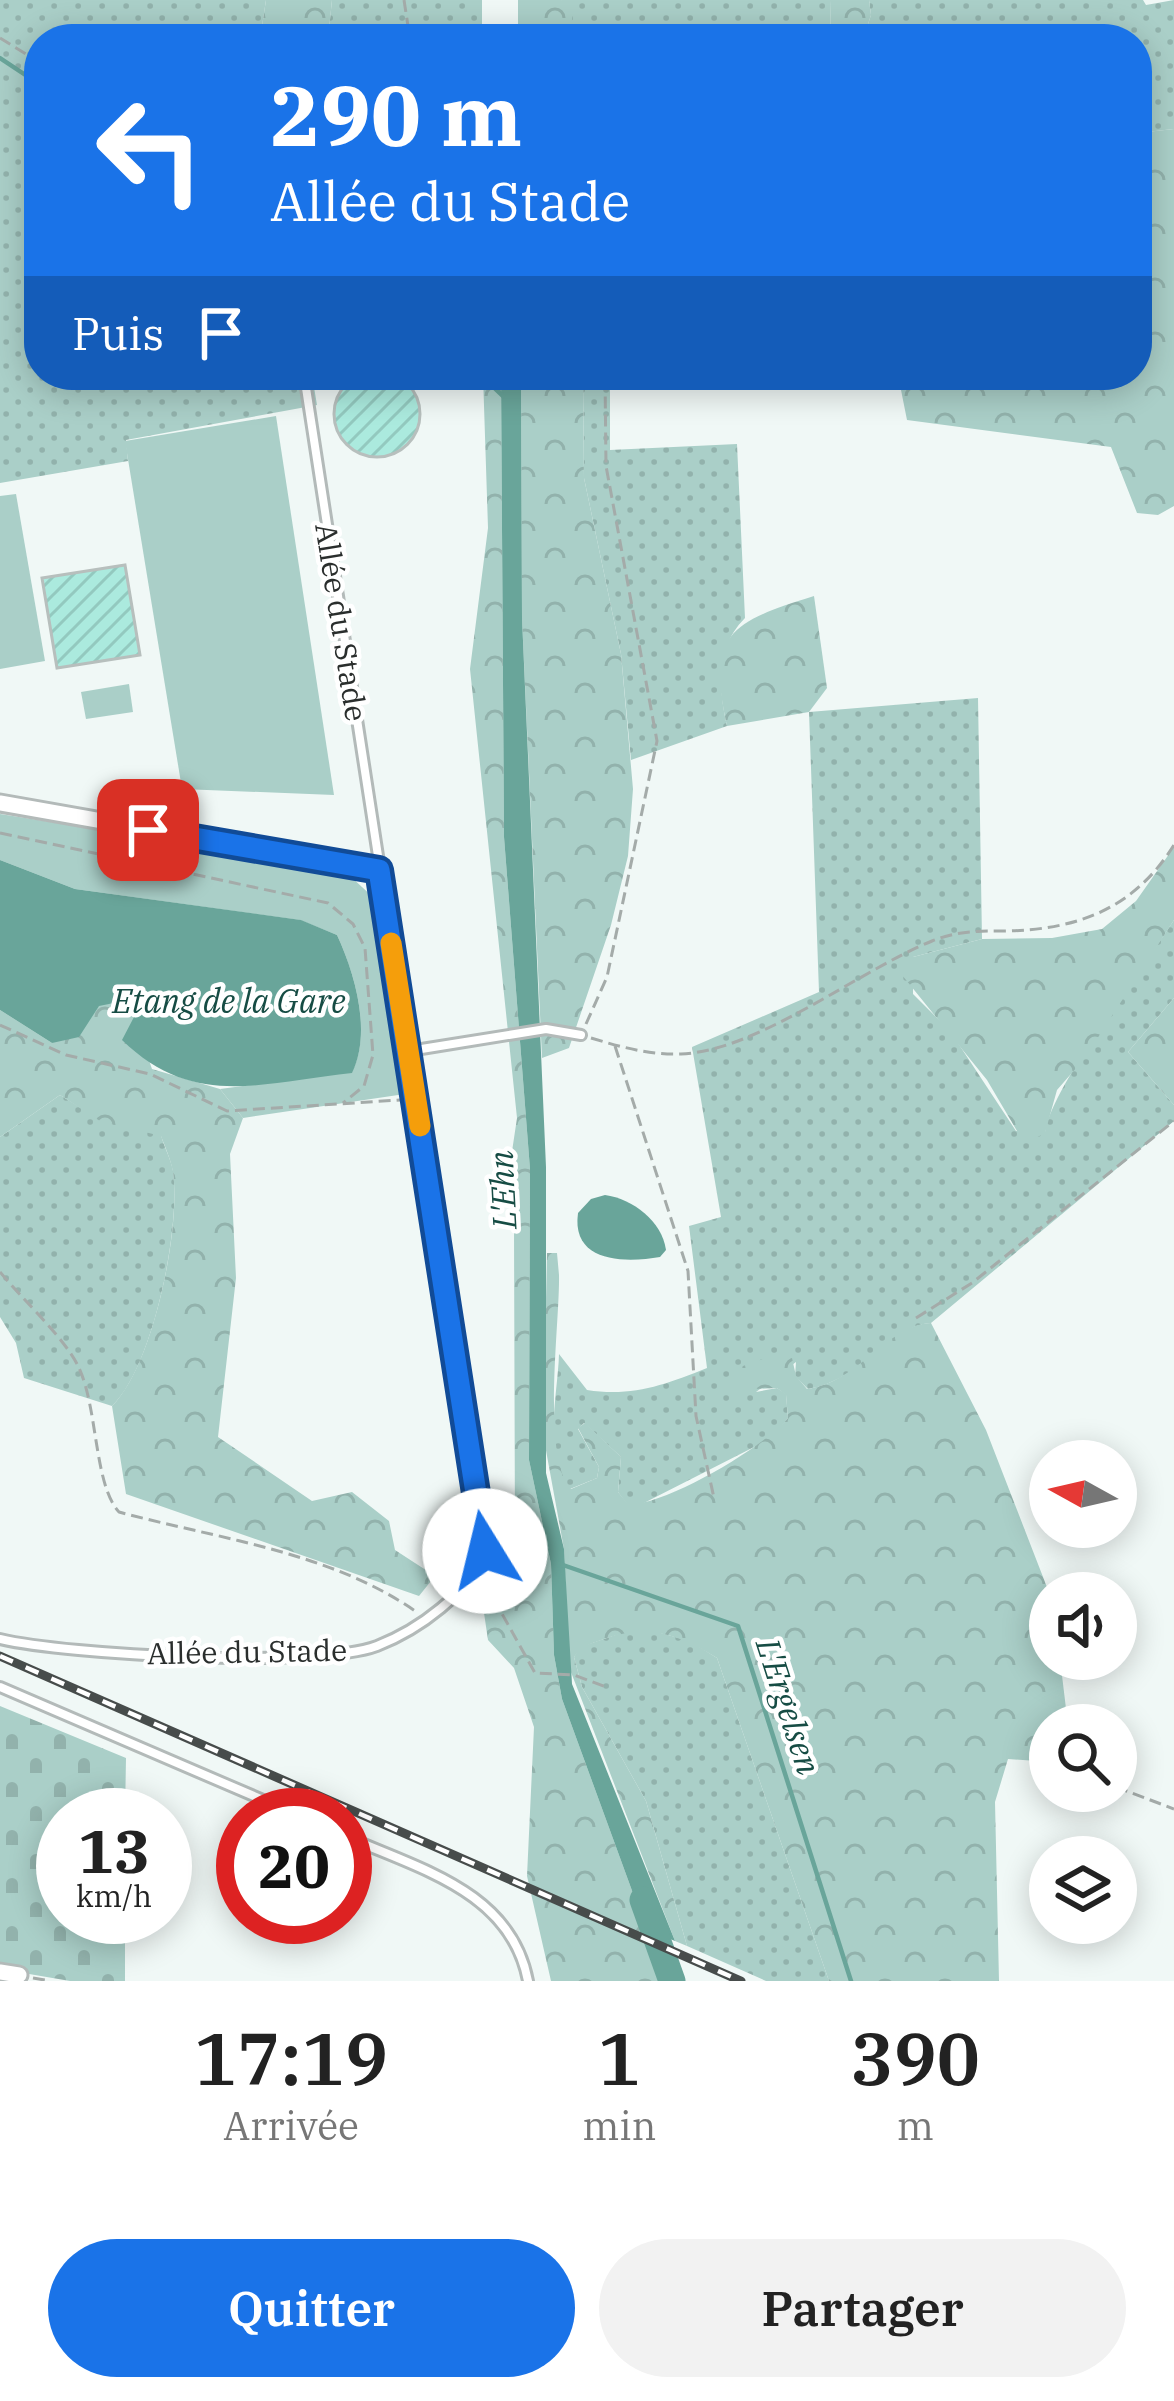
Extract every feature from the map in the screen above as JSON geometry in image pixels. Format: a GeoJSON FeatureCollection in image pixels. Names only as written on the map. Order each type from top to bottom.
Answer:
{"type":"FeatureCollection","features":[{"type":"Feature","properties":{"kind":"street"},"geometry":{"type":"LineString","coordinates":[[0,803],[379,870]]}},
{"type":"Feature","properties":{"kind":"street"},"geometry":{"type":"LineString","coordinates":[[0,1972],[19,1975]]}},
{"type":"Feature","properties":{"kind":"lane","name":"Allée du Stade"},"geometry":{"type":"LineString","coordinates":[[0,1639],[57,1651],[328,1656],[377,1646],[424,1618],[472,1579],[485,1551],[306,390]]}},
{"type":"Feature","properties":{"kind":"lane"},"geometry":{"type":"LineString","coordinates":[[409,1051],[546,1029],[581,1035]]}},
{"type":"Feature","properties":{"kind":"lane"},"geometry":{"type":"LineString","coordinates":[[0,1688],[235,1788]]}},
{"type":"Feature","properties":{"kind":"lane"},"geometry":{"type":"LineString","coordinates":[[372,1849],[490,1907],[512,1933],[528,1981]]}},
{"type":"Feature","properties":{"kind":"path"},"geometry":{"type":"LineString","coordinates":[[605,390],[606,466],[658,741],[607,977],[581,1035],[647,1054],[724,1046],[932,941],[969,930],[1058,928],[1113,910],[1152,880],[1174,845]]}},
{"type":"Feature","properties":{"kind":"path"},"geometry":{"type":"LineString","coordinates":[[0,833],[328,903],[353,924],[365,948],[374,1055],[364,1086],[343,1103]]}},
{"type":"Feature","properties":{"kind":"path"},"geometry":{"type":"LineString","coordinates":[[0,1025],[66,1055],[150,1074],[226,1111],[416,1099]]}},
{"type":"Feature","properties":{"kind":"path"},"geometry":{"type":"LineString","coordinates":[[614,1045],[688,1271],[696,1416],[714,1498]]}},
{"type":"Feature","properties":{"kind":"path"},"geometry":{"type":"LineString","coordinates":[[916,1318],[972,1282],[1174,1121]]}},
{"type":"Feature","properties":{"kind":"path"},"geometry":{"type":"LineString","coordinates":[[0,1272],[79,1367],[100,1434],[104,1496],[119,1512],[313,1561],[391,1594],[424,1618]]}},
{"type":"Feature","properties":{"kind":"path"},"geometry":{"type":"LineString","coordinates":[[472,1579],[501,1612],[535,1673],[574,1675],[606,1687]]}},
{"type":"Feature","properties":{"kind":"path"},"geometry":{"type":"LineString","coordinates":[[1137,1795],[1174,1809]]}},
{"type":"Feature","properties":{"kind":"green space"},"geometry":{"type":"Polygon","coordinates":[[[0,0],[266,0],[262,24],[24,24],[24,390],[314,390],[317,405],[126,440],[128,461],[0,483],[0,0]]]}},
{"type":"Feature","properties":{"kind":"green space"},"geometry":{"type":"Polygon","coordinates":[[[266,0],[332,0],[330,24],[262,24],[266,0]]]}},
{"type":"Feature","properties":{"kind":"green space"},"geometry":{"type":"Polygon","coordinates":[[[332,0],[482,0],[482,24],[330,24],[332,0]]]}},
{"type":"Feature","properties":{"kind":"green space"},"geometry":{"type":"Polygon","coordinates":[[[518,0],[561,0],[574,7],[571,24],[518,24],[518,0]]]}},
{"type":"Feature","properties":{"kind":"green space"},"geometry":{"type":"Polygon","coordinates":[[[561,0],[830,0],[831,24],[566,24],[561,0]]]}},
{"type":"Feature","properties":{"kind":"green space"},"geometry":{"type":"Polygon","coordinates":[[[830,0],[869,0],[868,24],[831,24],[830,0]]]}},
{"type":"Feature","properties":{"kind":"green space"},"geometry":{"type":"Polygon","coordinates":[[[869,0],[1143,0],[1146,5],[1174,0],[1174,129],[1152,131],[1152,24],[868,24],[869,0]]]}},
{"type":"Feature","properties":{"kind":"green space"},"geometry":{"type":"Polygon","coordinates":[[[1174,129],[1174,506],[1158,515],[1137,513],[1111,447],[907,420],[901,390],[1152,390],[1152,131],[1174,129]]]}},
{"type":"Feature","properties":{"kind":"green space"},"geometry":{"type":"Polygon","coordinates":[[[483,390],[501,390],[504,837],[530,1169],[529,1460],[551,1564],[554,1655],[562,1699],[646,1929],[674,1981],[551,1981],[527,1876],[534,1727],[514,1668],[488,1640],[480,1586],[491,1555],[515,1540],[514,1229],[507,1185],[517,1118],[470,669],[488,528],[483,390]]]}},
{"type":"Feature","properties":{"kind":"green space"},"geometry":{"type":"Polygon","coordinates":[[[521,390],[583,390],[584,478],[621,654],[633,789],[628,856],[611,925],[569,1048],[542,1058],[522,618],[521,390]]]}},
{"type":"Feature","properties":{"kind":"green space"},"geometry":{"type":"Polygon","coordinates":[[[583,390],[610,390],[610,450],[737,444],[745,618],[724,655],[722,697],[727,726],[631,760],[621,654],[584,478],[583,390]]]}},
{"type":"Feature","properties":{"kind":"green space"},"geometry":{"type":"Polygon","coordinates":[[[276,416],[334,795],[182,789],[125,441],[276,416]]]}},
{"type":"Feature","properties":{"kind":"green space"},"geometry":{"type":"Polygon","coordinates":[[[16,494],[45,661],[0,669],[0,496],[16,494]]]}},
{"type":"Feature","properties":{"kind":"green space"},"geometry":{"type":"Polygon","coordinates":[[[814,596],[827,688],[809,712],[727,726],[720,670],[732,636],[762,614],[814,596]]]}},
{"type":"Feature","properties":{"kind":"green space"},"geometry":{"type":"Polygon","coordinates":[[[129,684],[133,712],[86,719],[81,692],[129,684]]]}},
{"type":"Feature","properties":{"kind":"green space"},"geometry":{"type":"Polygon","coordinates":[[[978,698],[982,939],[913,957],[913,994],[950,1031],[1016,1131],[1045,1132],[1080,1058],[1174,920],[1174,998],[1128,1052],[1174,1105],[1174,1121],[931,1323],[902,1333],[827,1384],[808,1389],[795,1376],[796,1362],[756,1392],[777,1388],[786,1394],[788,1418],[772,1438],[640,1505],[627,1504],[618,1492],[621,1457],[584,1423],[578,1429],[599,1467],[597,1478],[570,1489],[561,1476],[554,1443],[559,1354],[587,1390],[603,1392],[648,1388],[707,1368],[689,1226],[721,1217],[692,1047],[819,992],[809,712],[978,698]]]}},
{"type":"Feature","properties":{"kind":"green space"},"geometry":{"type":"Polygon","coordinates":[[[0,814],[297,861],[349,875],[375,899],[405,1094],[243,1118],[220,1089],[352,1072],[361,1021],[350,967],[337,935],[300,920],[75,889],[0,860],[0,814]]]}},
{"type":"Feature","properties":{"kind":"green space"},"geometry":{"type":"Polygon","coordinates":[[[1174,847],[1174,920],[1084,1059],[1057,1090],[1045,1133],[1034,1139],[1017,1131],[987,1080],[902,975],[913,957],[982,939],[1052,938],[1102,929],[1136,901],[1174,847]]]}},
{"type":"Feature","properties":{"kind":"green space"},"geometry":{"type":"Polygon","coordinates":[[[1174,998],[1174,1105],[1128,1052],[1174,998]]]}},
{"type":"Feature","properties":{"kind":"green space"},"geometry":{"type":"Polygon","coordinates":[[[119,1002],[134,1017],[152,1069],[220,1089],[243,1118],[230,1154],[236,1278],[218,1437],[312,1501],[352,1492],[389,1521],[395,1550],[435,1576],[419,1596],[126,1494],[112,1406],[140,1361],[161,1295],[173,1227],[169,1158],[161,1136],[100,1121],[60,1095],[0,1137],[0,1010],[52,1043],[99,1005],[119,1002]]]}},
{"type":"Feature","properties":{"kind":"green space"},"geometry":{"type":"Polygon","coordinates":[[[60,1095],[91,1114],[161,1135],[173,1171],[173,1226],[161,1295],[140,1361],[112,1406],[24,1378],[16,1343],[0,1317],[0,1137],[60,1095]]]}},
{"type":"Feature","properties":{"kind":"green space"},"geometry":{"type":"Polygon","coordinates":[[[547,1253],[557,1253],[559,1275],[554,1420],[562,1473],[571,1489],[597,1478],[599,1467],[578,1428],[585,1423],[621,1457],[618,1492],[628,1504],[665,1496],[713,1473],[759,1444],[788,1418],[786,1395],[777,1388],[733,1390],[730,1382],[743,1366],[790,1349],[796,1376],[807,1389],[842,1376],[901,1333],[931,1323],[986,1430],[1041,1572],[1029,1572],[1029,1680],[1063,1680],[1065,1704],[1029,1704],[1029,1760],[1008,1759],[995,1802],[999,1981],[829,1981],[717,1658],[664,1634],[622,1634],[588,1645],[574,1657],[582,1687],[646,1801],[687,1946],[675,1941],[569,1667],[564,1549],[543,1434],[547,1253]]]}},
{"type":"Feature","properties":{"kind":"green space"},"geometry":{"type":"Polygon","coordinates":[[[639,1627],[690,1641],[717,1658],[829,1981],[766,1981],[687,1946],[646,1801],[582,1687],[574,1657],[580,1647],[639,1627]]]}},
{"type":"Feature","properties":{"kind":"green space"},"geometry":{"type":"Polygon","coordinates":[[[0,1706],[126,1758],[125,1788],[36,1788],[36,1944],[125,1944],[125,1981],[70,1981],[0,1969],[0,1706]]]}},
{"type":"Feature","properties":{"kind":"water"},"geometry":{"type":"Polygon","coordinates":[[[501,390],[521,390],[522,618],[546,1167],[546,1473],[564,1549],[572,1684],[675,1941],[646,1929],[562,1699],[554,1655],[551,1564],[529,1460],[530,1169],[504,837],[501,390]]]}},
{"type":"Feature","properties":{"kind":"water","name":"Etang de la Gare"},"geometry":{"type":"Polygon","coordinates":[[[0,860],[75,889],[301,920],[337,935],[355,985],[361,1022],[352,1073],[231,1086],[176,1076],[122,1040],[134,1017],[119,1002],[99,1006],[79,1037],[52,1043],[0,1010],[0,860]]]}},
{"type":"Feature","properties":{"kind":"water"},"geometry":{"type":"Polygon","coordinates":[[[605,1195],[636,1207],[652,1221],[666,1250],[660,1257],[617,1259],[583,1242],[578,1213],[591,1199],[605,1195]]]}},
{"type":"Feature","properties":{"kind":"building"},"geometry":{"type":"Polygon","coordinates":[[[343,390],[411,390],[420,414],[416,430],[393,453],[377,457],[361,453],[338,430],[334,414],[343,390]]]}},
{"type":"Feature","properties":{"kind":"building"},"geometry":{"type":"Polygon","coordinates":[[[125,565],[140,655],[57,668],[42,578],[125,565]]]}},
{"type":"Feature","properties":{"kind":"waterway"},"geometry":{"type":"LineString","coordinates":[[0,58],[24,74]]}},
{"type":"Feature","properties":{"kind":"waterway"},"geometry":{"type":"LineString","coordinates":[[497,390],[503,396]]}},
{"type":"Feature","properties":{"kind":"waterway","name":"L'Ergelsen"},"geometry":{"type":"LineString","coordinates":[[563,1565],[738,1626],[851,1981]]}},
{"type":"Feature","properties":{"kind":"waterway","name":"L'Ehn"},"geometry":{"type":"LineString","coordinates":[[643,1900],[672,1981]]}},
{"type":"Feature","properties":{"kind":"railway"},"geometry":{"type":"LineString","coordinates":[[0,1656],[741,1981]]}},
{"type":"Feature","properties":{"kind":"slow traffic"},"geometry":{"type":"LineString","coordinates":[[391,943],[420,1126]]}},
{"type":"Feature","properties":{"kind":"route"},"geometry":{"type":"LineString","coordinates":[[148,830],[379,870],[485,1551]]}}]}
